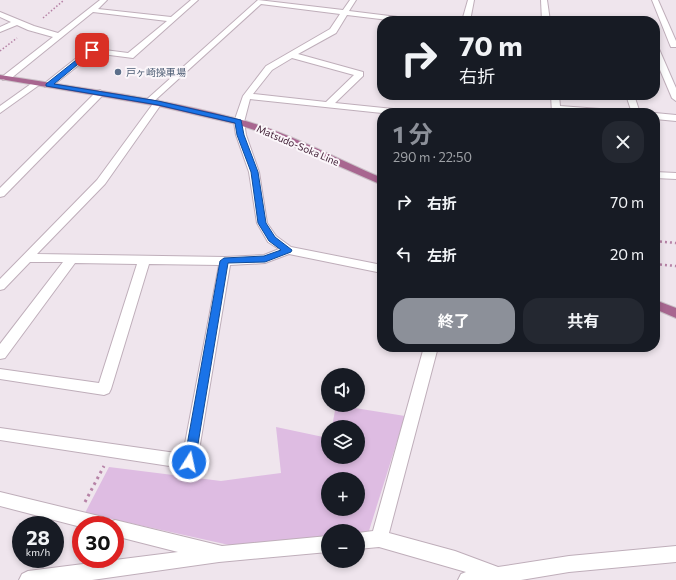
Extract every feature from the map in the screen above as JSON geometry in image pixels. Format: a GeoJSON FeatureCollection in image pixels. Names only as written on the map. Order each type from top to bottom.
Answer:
{"type":"FeatureCollection","features":[{"type":"Feature","properties":{"kind":"main road","name":"Matsudo-Soka Line"},"geometry":{"type":"LineString","coordinates":[[3,78],[153,102],[239,122],[271,133],[377,180]]}},
{"type":"Feature","properties":{"kind":"main road"},"geometry":{"type":"LineString","coordinates":[[660,306],[676,313]]}},
{"type":"Feature","properties":{"kind":"street"},"geometry":{"type":"LineString","coordinates":[[3,78],[104,0]]}},
{"type":"Feature","properties":{"kind":"street"},"geometry":{"type":"LineString","coordinates":[[48,85],[92,50],[130,56],[171,19],[195,0]]}},
{"type":"Feature","properties":{"kind":"street"},"geometry":{"type":"LineString","coordinates":[[354,0],[344,13],[333,32],[269,68],[247,96],[239,122],[241,135],[254,172],[262,223],[272,239],[288,250],[377,268]]}},
{"type":"Feature","properties":{"kind":"street"},"geometry":{"type":"LineString","coordinates":[[467,16],[471,0]]}},
{"type":"Feature","properties":{"kind":"street"},"geometry":{"type":"LineString","coordinates":[[544,0],[546,16]]}},
{"type":"Feature","properties":{"kind":"street"},"geometry":{"type":"LineString","coordinates":[[655,0],[675,45],[660,44]]}},
{"type":"Feature","properties":{"kind":"street"},"geometry":{"type":"LineString","coordinates":[[0,286],[101,182],[153,102],[261,1],[377,17]]}},
{"type":"Feature","properties":{"kind":"street"},"geometry":{"type":"LineString","coordinates":[[92,10],[171,19]]}},
{"type":"Feature","properties":{"kind":"street"},"geometry":{"type":"LineString","coordinates":[[0,14],[31,28],[59,36]]}},
{"type":"Feature","properties":{"kind":"street"},"geometry":{"type":"LineString","coordinates":[[0,30],[17,22]]}},
{"type":"Feature","properties":{"kind":"street"},"geometry":{"type":"LineString","coordinates":[[291,55],[360,74],[329,104]]}},
{"type":"Feature","properties":{"kind":"street"},"geometry":{"type":"LineString","coordinates":[[660,61],[676,98]]}},
{"type":"Feature","properties":{"kind":"street"},"geometry":{"type":"LineString","coordinates":[[0,110],[38,83]]}},
{"type":"Feature","properties":{"kind":"street"},"geometry":{"type":"LineString","coordinates":[[1,191],[100,93]]}},
{"type":"Feature","properties":{"kind":"street"},"geometry":{"type":"LineString","coordinates":[[247,96],[377,110]]}},
{"type":"Feature","properties":{"kind":"street"},"geometry":{"type":"LineString","coordinates":[[660,116],[676,118]]}},
{"type":"Feature","properties":{"kind":"street"},"geometry":{"type":"LineString","coordinates":[[660,175],[676,176]]}},
{"type":"Feature","properties":{"kind":"street"},"geometry":{"type":"LineString","coordinates":[[27,258],[224,261],[265,259],[288,250]]}},
{"type":"Feature","properties":{"kind":"street"},"geometry":{"type":"LineString","coordinates":[[0,354],[72,259]]}},
{"type":"Feature","properties":{"kind":"street"},"geometry":{"type":"LineString","coordinates":[[0,374],[104,389],[144,260]]}},
{"type":"Feature","properties":{"kind":"street"},"geometry":{"type":"LineString","coordinates":[[0,434],[189,462],[224,261]]}},
{"type":"Feature","properties":{"kind":"street"},"geometry":{"type":"LineString","coordinates":[[379,539],[430,352]]}},
{"type":"Feature","properties":{"kind":"street"},"geometry":{"type":"LineString","coordinates":[[0,499],[72,518]]}},
{"type":"Feature","properties":{"kind":"street"},"geometry":{"type":"LineString","coordinates":[[124,530],[222,554]]}},
{"type":"Feature","properties":{"kind":"street"},"geometry":{"type":"LineString","coordinates":[[365,540],[379,539],[455,559],[501,576]]}},
{"type":"Feature","properties":{"kind":"street"},"geometry":{"type":"LineString","coordinates":[[28,580],[222,554],[321,545]]}},
{"type":"Feature","properties":{"kind":"street"},"geometry":{"type":"LineString","coordinates":[[467,580],[501,576],[569,564],[676,554]]}},
{"type":"Feature","properties":{"kind":"path"},"geometry":{"type":"LineString","coordinates":[[660,241],[676,243]]}},
{"type":"Feature","properties":{"kind":"path"},"geometry":{"type":"LineString","coordinates":[[660,264],[676,266]]}},
{"type":"Feature","properties":{"kind":"path"},"geometry":{"type":"LineString","coordinates":[[78,516],[112,451]]}},
{"type":"Feature","properties":{"kind":"shaded area"},"geometry":{"type":"Polygon","coordinates":[[[365,410],[405,416],[368,534],[365,534],[365,524],[321,524],[321,538],[229,545],[124,522],[124,516],[98,516],[85,513],[109,467],[221,481],[281,473],[276,427],[321,437],[321,464],[365,464],[365,420],[333,420],[335,412],[365,412],[365,410]]]}},
{"type":"Feature","properties":{"kind":"place","name":"戸ヶ崎操車場"},"geometry":{"type":"Point","coordinates":[118,72]}},
{"type":"Feature","properties":{"kind":"route"},"geometry":{"type":"LineString","coordinates":[[92,50],[48,85],[158,103],[239,122],[241,135],[254,172],[262,223],[272,239],[288,250],[265,259],[224,261],[189,462]]}}]}
